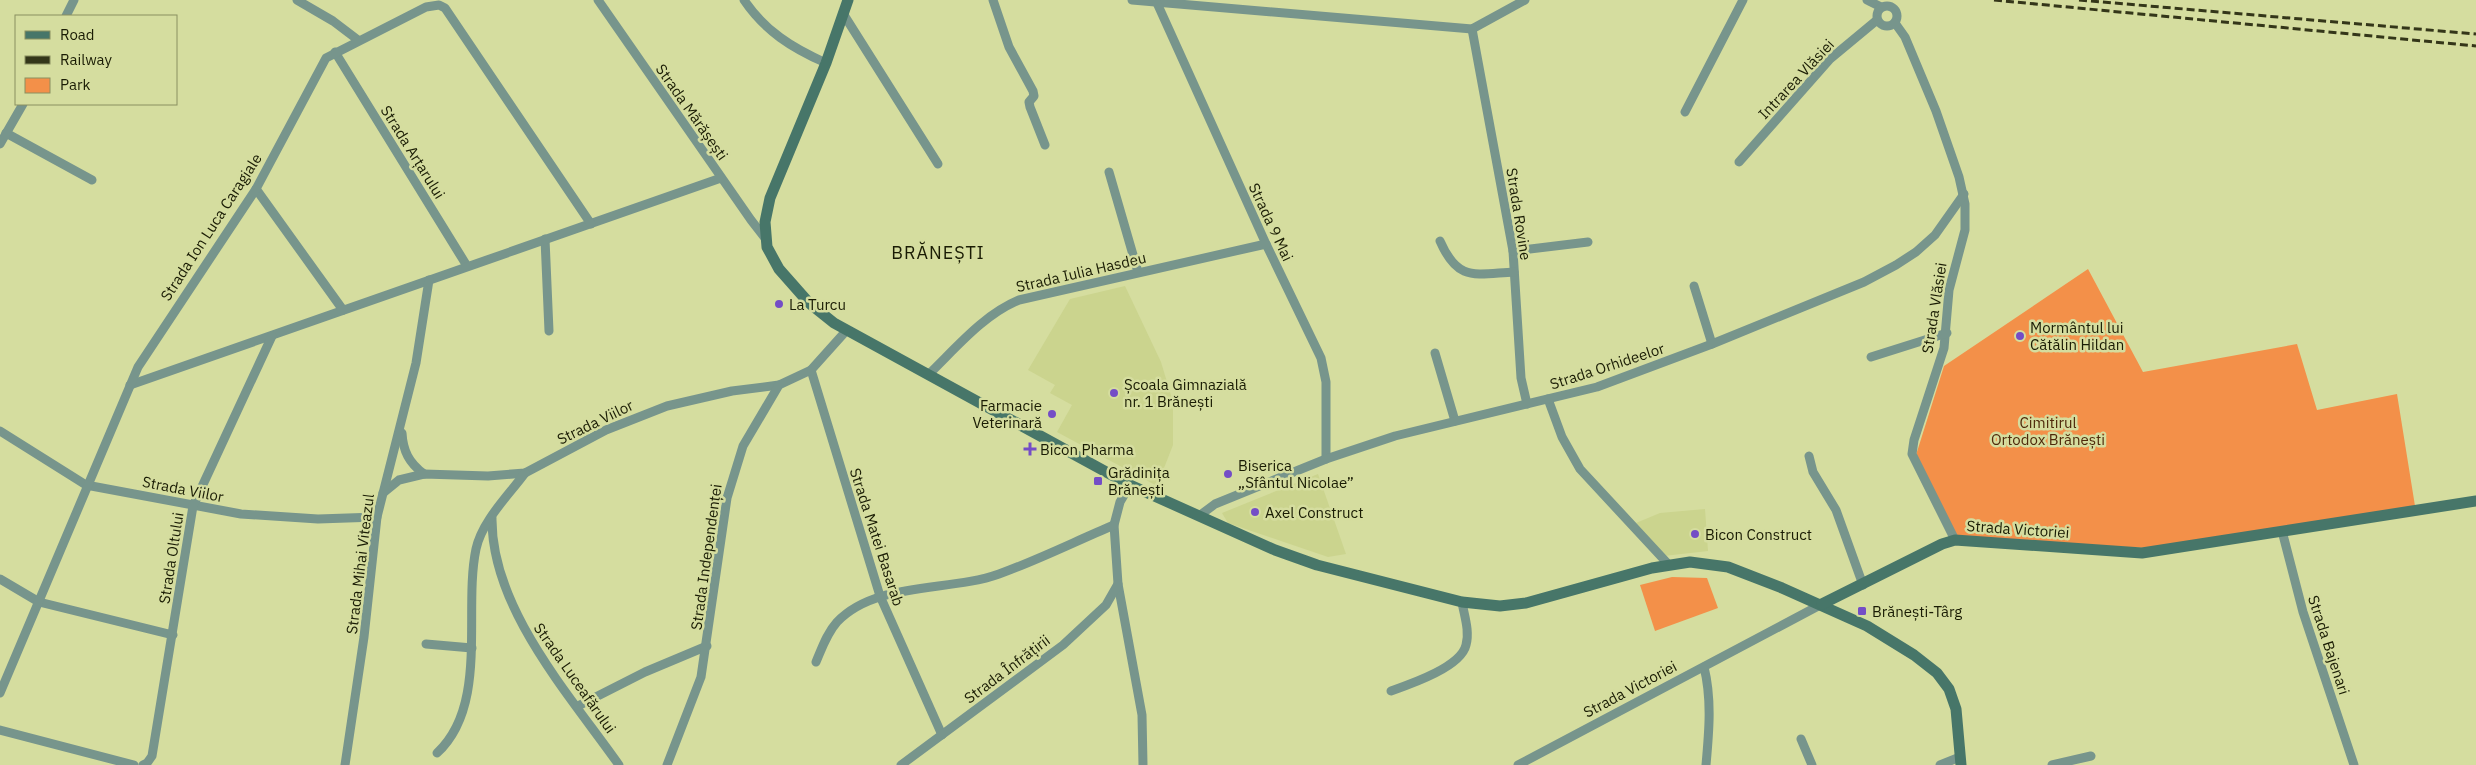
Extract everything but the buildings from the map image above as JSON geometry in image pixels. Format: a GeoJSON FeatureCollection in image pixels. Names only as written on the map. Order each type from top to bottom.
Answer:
{"type":"FeatureCollection","features":[{"type":"Feature","properties":{"kind":"main road"},"geometry":{"type":"LineString","coordinates":[[848,0],[826,63],[770,198],[765,222],[765,238],[772,257],[785,278],[821,313],[846,331],[1130,485],[1274,550],[1316,565],[1462,602],[1514,606],[1668,565],[1690,562],[1715,564],[1739,571],[1822,604],[1891,640],[1937,673],[1949,689],[1955,703],[1960,761]]}},
{"type":"Feature","properties":{"kind":"main road","name":"Strada Victoriei"},"geometry":{"type":"LineString","coordinates":[[1822,604],[1942,544],[1955,540],[2142,553],[2476,501]]}},
{"type":"Feature","properties":{"kind":"street"},"geometry":{"type":"LineString","coordinates":[[66,15],[74,0]]}},
{"type":"Feature","properties":{"kind":"street"},"geometry":{"type":"LineString","coordinates":[[296,0],[333,21],[358,40]]}},
{"type":"Feature","properties":{"kind":"street","name":"Strada Mărășești"},"geometry":{"type":"LineString","coordinates":[[598,0],[721,178],[765,238]]}},
{"type":"Feature","properties":{"kind":"street"},"geometry":{"type":"LineString","coordinates":[[744,0],[762,24],[780,39],[798,51],[826,63]]}},
{"type":"Feature","properties":{"kind":"street"},"geometry":{"type":"LineString","coordinates":[[993,0],[1010,47],[1033,91],[1034,96],[1029,102],[1030,107],[1045,145]]}},
{"type":"Feature","properties":{"kind":"street"},"geometry":{"type":"LineString","coordinates":[[1132,0],[1472,28],[1525,0]]}},
{"type":"Feature","properties":{"kind":"street"},"geometry":{"type":"LineString","coordinates":[[1685,112],[1743,0]]}},
{"type":"Feature","properties":{"kind":"street"},"geometry":{"type":"LineString","coordinates":[[1868,0],[1881,7],[1888,6],[1894,8],[1897,13],[1895,23],[1886,26],[1877,20],[1877,13],[1881,7]]}},
{"type":"Feature","properties":{"kind":"street","name":"Strada 9 Mai"},"geometry":{"type":"LineString","coordinates":[[1157,3],[1324,368],[1326,460]]}},
{"type":"Feature","properties":{"kind":"street","name":"Strada Ion Luca Caragiale"},"geometry":{"type":"LineString","coordinates":[[0,693],[86,485],[130,385],[153,341],[256,189],[326,58],[358,40],[433,5],[445,8],[591,224]]}},
{"type":"Feature","properties":{"kind":"street"},"geometry":{"type":"LineString","coordinates":[[844,15],[938,164]]}},
{"type":"Feature","properties":{"kind":"street","name":"Intrarea Vlăsiei"},"geometry":{"type":"LineString","coordinates":[[1739,162],[1830,59],[1877,20]]}},
{"type":"Feature","properties":{"kind":"street","name":"Strada Vlăsiei"},"geometry":{"type":"LineString","coordinates":[[1895,23],[1905,37],[1936,111],[1964,194],[1964,230],[1951,276],[1947,333],[1912,454],[1955,540]]}},
{"type":"Feature","properties":{"kind":"street","name":"Strada Rovine"},"geometry":{"type":"LineString","coordinates":[[1472,28],[1513,251],[1521,378],[1527,404]]}},
{"type":"Feature","properties":{"kind":"street","name":"Strada Arțarului"},"geometry":{"type":"LineString","coordinates":[[335,52],[467,266]]}},
{"type":"Feature","properties":{"kind":"street"},"geometry":{"type":"LineString","coordinates":[[0,144],[22,105]]}},
{"type":"Feature","properties":{"kind":"street"},"geometry":{"type":"LineString","coordinates":[[6,133],[92,180]]}},
{"type":"Feature","properties":{"kind":"street"},"geometry":{"type":"LineString","coordinates":[[1109,172],[1138,272]]}},
{"type":"Feature","properties":{"kind":"street"},"geometry":{"type":"LineString","coordinates":[[130,385],[721,178]]}},
{"type":"Feature","properties":{"kind":"street"},"geometry":{"type":"LineString","coordinates":[[256,189],[343,310]]}},
{"type":"Feature","properties":{"kind":"street","name":"Strada Orhideelor"},"geometry":{"type":"LineString","coordinates":[[1199,516],[1215,504],[1326,460],[1395,436],[1548,400],[1605,384],[1712,344],[1864,282],[1896,265],[1935,235],[1964,194]]}},
{"type":"Feature","properties":{"kind":"street"},"geometry":{"type":"LineString","coordinates":[[545,240],[549,331]]}},
{"type":"Feature","properties":{"kind":"street"},"geometry":{"type":"LineString","coordinates":[[1440,241],[1450,262],[1462,271],[1477,273],[1514,272]]}},
{"type":"Feature","properties":{"kind":"street"},"geometry":{"type":"LineString","coordinates":[[1513,251],[1588,242]]}},
{"type":"Feature","properties":{"kind":"street","name":"Strada Iulia Hasdeu"},"geometry":{"type":"LineString","coordinates":[[928,375],[986,319],[1006,305],[1138,272],[1266,244]]}},
{"type":"Feature","properties":{"kind":"street","name":"Strada Mihai Viteazul"},"geometry":{"type":"LineString","coordinates":[[345,765],[364,637],[377,518],[416,363],[429,280]]}},
{"type":"Feature","properties":{"kind":"street"},"geometry":{"type":"LineString","coordinates":[[1694,286],[1712,344]]}},
{"type":"Feature","properties":{"kind":"street"},"geometry":{"type":"LineString","coordinates":[[779,385],[811,370],[846,331]]}},
{"type":"Feature","properties":{"kind":"street"},"geometry":{"type":"LineString","coordinates":[[1871,356],[1947,333]]}},
{"type":"Feature","properties":{"kind":"street","name":"Strada Oltului"},"geometry":{"type":"LineString","coordinates":[[143,765],[152,756],[193,506],[272,336]]}},
{"type":"Feature","properties":{"kind":"street"},"geometry":{"type":"LineString","coordinates":[[1435,353],[1455,421]]}},
{"type":"Feature","properties":{"kind":"street","name":"Strada Matei Basarab"},"geometry":{"type":"LineString","coordinates":[[811,370],[880,596],[942,735]]}},
{"type":"Feature","properties":{"kind":"street","name":"Strada Viilor"},"geometry":{"type":"LineString","coordinates":[[382,495],[399,480],[424,474],[488,476],[525,473],[606,430],[659,409],[732,391],[779,385]]}},
{"type":"Feature","properties":{"kind":"street","name":"Strada Independenței"},"geometry":{"type":"LineString","coordinates":[[666,765],[693,703],[701,677],[731,479],[743,446],[779,385]]}},
{"type":"Feature","properties":{"kind":"street"},"geometry":{"type":"LineString","coordinates":[[1548,400],[1562,436],[1580,469],[1668,565]]}},
{"type":"Feature","properties":{"kind":"street"},"geometry":{"type":"LineString","coordinates":[[401,424],[402,443],[406,456],[413,467],[424,474]]}},
{"type":"Feature","properties":{"kind":"street","name":"Strada Viilor"},"geometry":{"type":"LineString","coordinates":[[0,431],[86,485],[193,506],[277,518],[377,518]]}},
{"type":"Feature","properties":{"kind":"street"},"geometry":{"type":"LineString","coordinates":[[1809,456],[1816,477],[1836,510],[1863,585]]}},
{"type":"Feature","properties":{"kind":"street"},"geometry":{"type":"LineString","coordinates":[[438,753],[451,739],[466,696],[472,648],[476,549],[481,535],[525,473]]}},
{"type":"Feature","properties":{"kind":"street"},"geometry":{"type":"LineString","coordinates":[[1130,485],[1120,502],[1114,524],[1118,584],[1139,688],[1143,732],[1143,765]]}},
{"type":"Feature","properties":{"kind":"street","name":"Strada Luceafărului"},"geometry":{"type":"LineString","coordinates":[[492,518],[494,553],[512,603],[535,647],[619,765]]}},
{"type":"Feature","properties":{"kind":"street"},"geometry":{"type":"LineString","coordinates":[[816,662],[831,630],[838,620],[880,596],[974,581],[998,574],[1114,524]]}},
{"type":"Feature","properties":{"kind":"street","name":"Strada Bajenari"},"geometry":{"type":"LineString","coordinates":[[2282,531],[2303,612],[2354,765]]}},
{"type":"Feature","properties":{"kind":"street"},"geometry":{"type":"LineString","coordinates":[[0,579],[39,602],[173,635]]}},
{"type":"Feature","properties":{"kind":"street","name":"Strada Înfrățirii"},"geometry":{"type":"LineString","coordinates":[[901,765],[1063,645],[1106,605],[1118,584]]}},
{"type":"Feature","properties":{"kind":"street"},"geometry":{"type":"LineString","coordinates":[[1391,691],[1411,684],[1459,658],[1467,644],[1462,602]]}},
{"type":"Feature","properties":{"kind":"street","name":"Strada Victoriei"},"geometry":{"type":"LineString","coordinates":[[1518,765],[1822,604]]}},
{"type":"Feature","properties":{"kind":"street"},"geometry":{"type":"LineString","coordinates":[[426,644],[472,648]]}},
{"type":"Feature","properties":{"kind":"street"},"geometry":{"type":"LineString","coordinates":[[578,706],[645,672],[707,646]]}},
{"type":"Feature","properties":{"kind":"street"},"geometry":{"type":"LineString","coordinates":[[1704,667],[1709,685],[1710,711],[1706,765]]}},
{"type":"Feature","properties":{"kind":"street"},"geometry":{"type":"LineString","coordinates":[[0,730],[134,765]]}},
{"type":"Feature","properties":{"kind":"street"},"geometry":{"type":"LineString","coordinates":[[1802,739],[1812,765]]}},
{"type":"Feature","properties":{"kind":"street"},"geometry":{"type":"LineString","coordinates":[[92,765],[98,756]]}},
{"type":"Feature","properties":{"kind":"street"},"geometry":{"type":"LineString","coordinates":[[2052,765],[2092,756]]}},
{"type":"Feature","properties":{"kind":"street"},"geometry":{"type":"LineString","coordinates":[[1940,765],[1960,761]]}},
{"type":"Feature","properties":{"kind":"shaded area"},"geometry":{"type":"Polygon","coordinates":[[[1125,286],[1161,362],[1173,402],[1173,445],[1157,486],[1057,432],[1072,405],[1050,393],[1055,385],[1028,370],[1070,299],[1125,286]]]}},
{"type":"Feature","properties":{"kind":"shaded area","name":"Axel Construct"},"geometry":{"type":"Polygon","coordinates":[[[1318,474],[1346,554],[1328,557],[1228,523],[1222,513],[1318,474]]]}},
{"type":"Feature","properties":{"kind":"shaded area","name":"Bicon Construct"},"geometry":{"type":"Polygon","coordinates":[[[1705,509],[1708,551],[1664,556],[1636,523],[1660,513],[1705,509]]]}},
{"type":"Feature","properties":{"kind":"green space","name":"Cimitirul Ortodox Brănești"},"geometry":{"type":"Polygon","coordinates":[[[2088,269],[2143,372],[2297,344],[2317,410],[2397,394],[2415,506],[2144,548],[1955,537],[1916,455],[1944,366],[2088,269]]]}},
{"type":"Feature","properties":{"kind":"green space"},"geometry":{"type":"Polygon","coordinates":[[[1672,577],[1707,578],[1718,608],[1655,631],[1640,585],[1672,577]]]}},
{"type":"Feature","properties":{"kind":"railway"},"geometry":{"type":"LineString","coordinates":[[1994,0],[2476,46]]}},
{"type":"Feature","properties":{"kind":"railway"},"geometry":{"type":"LineString","coordinates":[[2079,0],[2476,34]]}},
{"type":"Feature","properties":{"kind":"place","name":"La Turcu"},"geometry":{"type":"Point","coordinates":[779,304]}},
{"type":"Feature","properties":{"kind":"place","name":"Mormântul lui Cătălin Hildan"},"geometry":{"type":"Point","coordinates":[2020,336]}},
{"type":"Feature","properties":{"kind":"place","name":"Școala Gimnazială nr. 1 Brănești"},"geometry":{"type":"Point","coordinates":[1114,393]}},
{"type":"Feature","properties":{"kind":"place","name":"Farmacie Veterinară"},"geometry":{"type":"Point","coordinates":[1052,414]}},
{"type":"Feature","properties":{"kind":"place","name":"Bicon Pharma"},"geometry":{"type":"Point","coordinates":[1030,449]}},
{"type":"Feature","properties":{"kind":"place","name":"Biserica „Sfântul Nicolae”"},"geometry":{"type":"Point","coordinates":[1228,474]}},
{"type":"Feature","properties":{"kind":"place","name":"Grădinița Brănești"},"geometry":{"type":"Point","coordinates":[1098,481]}},
{"type":"Feature","properties":{"kind":"place","name":"Axel Construct"},"geometry":{"type":"Point","coordinates":[1255,512]}},
{"type":"Feature","properties":{"kind":"place","name":"Bicon Construct"},"geometry":{"type":"Point","coordinates":[1695,534]}},
{"type":"Feature","properties":{"kind":"place","name":"Brănești-Târg"},"geometry":{"type":"Point","coordinates":[1862,611]}},
{"type":"Feature","properties":{"kind":"district","name":"BRĂNEȘTI"},"geometry":{"type":"Point","coordinates":[938,252]}}]}
